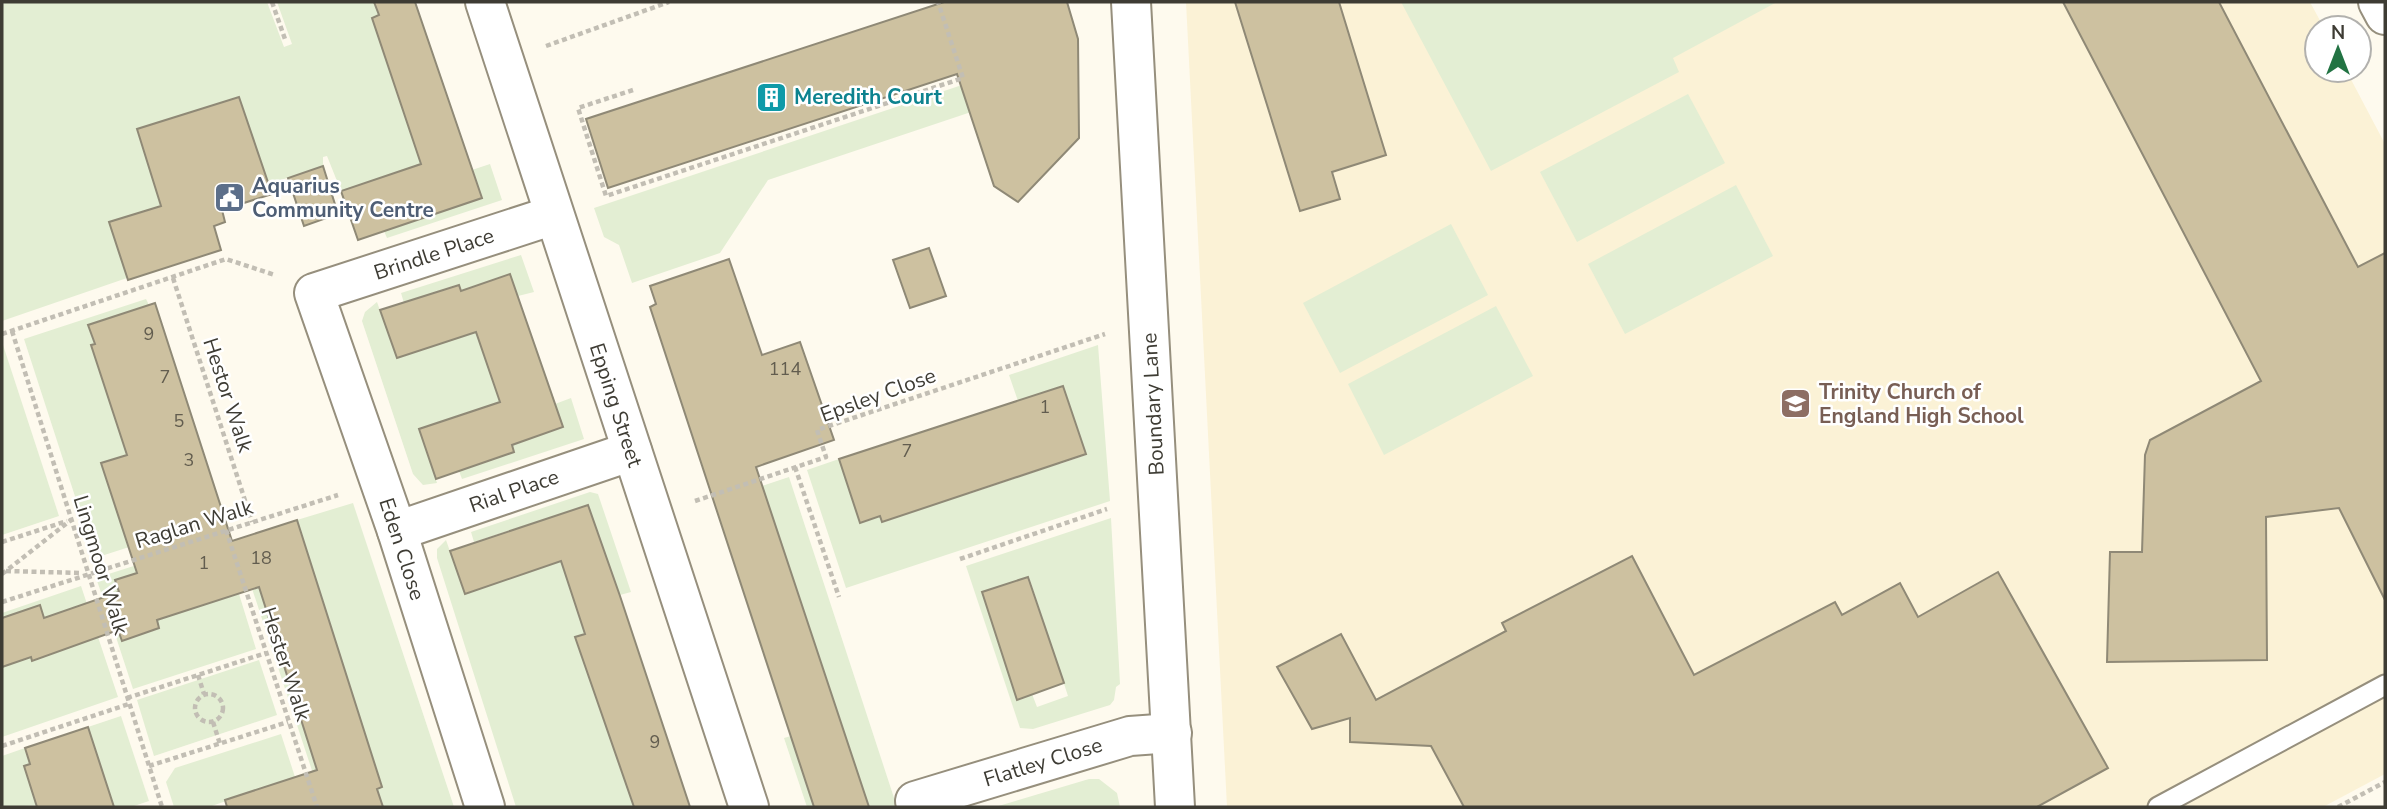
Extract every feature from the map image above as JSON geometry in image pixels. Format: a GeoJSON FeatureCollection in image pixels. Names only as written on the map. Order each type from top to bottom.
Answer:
{"type":"FeatureCollection","features":[{"type":"Feature","properties":{"kind":"street","name":"Epping Street"},"geometry":{"type":"LineString","coordinates":[[485,2],[749,807]]}},
{"type":"Feature","properties":{"kind":"street","name":"Boundary Lane"},"geometry":{"type":"LineString","coordinates":[[1131,2],[1175,807]]}},
{"type":"Feature","properties":{"kind":"street"},"geometry":{"type":"LineString","coordinates":[[2378,2],[2385,15]]}},
{"type":"Feature","properties":{"kind":"street","name":"Brindle Place"},"geometry":{"type":"LineString","coordinates":[[300,286],[554,215]]}},
{"type":"Feature","properties":{"kind":"street","name":"Eden Close"},"geometry":{"type":"LineString","coordinates":[[300,286],[397,531],[485,807]]}},
{"type":"Feature","properties":{"kind":"street","name":"Rial Place"},"geometry":{"type":"LineString","coordinates":[[397,531],[632,451]]}},
{"type":"Feature","properties":{"kind":"street","name":"Flatley Close"},"geometry":{"type":"LineString","coordinates":[[915,801],[1130,736],[1172,733]]}},
{"type":"Feature","properties":{"kind":"lane"},"geometry":{"type":"LineString","coordinates":[[2158,807],[2385,685]]}},
{"type":"Feature","properties":{"kind":"path"},"geometry":{"type":"LineString","coordinates":[[272,2],[286,42]]}},
{"type":"Feature","properties":{"kind":"path"},"geometry":{"type":"LineString","coordinates":[[545,46],[669,2]]}},
{"type":"Feature","properties":{"kind":"path"},"geometry":{"type":"LineString","coordinates":[[633,90],[578,108],[606,196],[964,78],[938,2]]}},
{"type":"Feature","properties":{"kind":"path"},"geometry":{"type":"LineString","coordinates":[[2,334],[226,259],[300,286]]}},
{"type":"Feature","properties":{"kind":"path","name":"Hestor Walk"},"geometry":{"type":"LineString","coordinates":[[173,278],[252,522]]}},
{"type":"Feature","properties":{"kind":"path","name":"Lingmoor Walk"},"geometry":{"type":"LineString","coordinates":[[12,331],[162,807]]}},
{"type":"Feature","properties":{"kind":"path","name":"Epsley Close"},"geometry":{"type":"LineString","coordinates":[[694,502],[826,457],[817,430],[1105,334]]}},
{"type":"Feature","properties":{"kind":"path"},"geometry":{"type":"LineString","coordinates":[[795,467],[839,597]]}},
{"type":"Feature","properties":{"kind":"path","name":"Raglan Walk"},"geometry":{"type":"LineString","coordinates":[[2,602],[343,493]]}},
{"type":"Feature","properties":{"kind":"path"},"geometry":{"type":"LineString","coordinates":[[960,559],[1107,509]]}},
{"type":"Feature","properties":{"kind":"path"},"geometry":{"type":"LineString","coordinates":[[2,542],[71,520]]}},
{"type":"Feature","properties":{"kind":"path"},"geometry":{"type":"LineString","coordinates":[[3,572],[71,520]]}},
{"type":"Feature","properties":{"kind":"path","name":"Hester Walk"},"geometry":{"type":"LineString","coordinates":[[226,530],[317,807]]}},
{"type":"Feature","properties":{"kind":"path"},"geometry":{"type":"LineString","coordinates":[[3,572],[88,573]]}},
{"type":"Feature","properties":{"kind":"path"},"geometry":{"type":"LineString","coordinates":[[2,746],[266,653]]}},
{"type":"Feature","properties":{"kind":"path"},"geometry":{"type":"LineString","coordinates":[[198,675],[204,694]]}},
{"type":"Feature","properties":{"kind":"path"},"geometry":{"type":"LineString","coordinates":[[204,694],[214,694],[223,704],[223,713],[213,722],[203,721],[196,715],[195,705],[204,694]]}},
{"type":"Feature","properties":{"kind":"path"},"geometry":{"type":"LineString","coordinates":[[213,722],[220,744]]}},
{"type":"Feature","properties":{"kind":"path"},"geometry":{"type":"LineString","coordinates":[[149,766],[288,722]]}},
{"type":"Feature","properties":{"kind":"path"},"geometry":{"type":"LineString","coordinates":[[2338,807],[2385,782]]}},
{"type":"Feature","properties":{"kind":"shaded area","name":"Trinity Church of England High School"},"geometry":{"type":"Polygon","coordinates":[[[1186,2],[2310,2],[2316,14],[2303,14],[2303,84],[2353,84],[2385,144],[2385,774],[2323,807],[1227,807],[1186,2]]]}},
{"type":"Feature","properties":{"kind":"green space"},"geometry":{"type":"Polygon","coordinates":[[[267,2],[284,47],[292,44],[277,2],[374,2],[379,15],[372,18],[422,164],[341,191],[327,156],[323,157],[323,166],[269,184],[239,97],[137,129],[161,206],[109,222],[127,278],[2,321],[2,4],[267,2]]]}},
{"type":"Feature","properties":{"kind":"green space"},"geometry":{"type":"Polygon","coordinates":[[[1401,2],[1777,2],[1673,58],[1679,72],[1491,171],[1401,2]]]}},
{"type":"Feature","properties":{"kind":"green space"},"geometry":{"type":"Polygon","coordinates":[[[986,77],[995,104],[768,180],[720,253],[632,283],[619,245],[604,237],[594,208],[986,77]]]}},
{"type":"Feature","properties":{"kind":"green space"},"geometry":{"type":"Polygon","coordinates":[[[1688,94],[1725,163],[1577,242],[1540,172],[1688,94]]]}},
{"type":"Feature","properties":{"kind":"green space"},"geometry":{"type":"Polygon","coordinates":[[[490,164],[502,200],[387,238],[384,231],[482,198],[472,170],[490,164]]]}},
{"type":"Feature","properties":{"kind":"green space"},"geometry":{"type":"Polygon","coordinates":[[[1736,185],[1773,256],[1625,334],[1588,264],[1736,185]]]}},
{"type":"Feature","properties":{"kind":"green space"},"geometry":{"type":"Polygon","coordinates":[[[1451,224],[1488,295],[1340,373],[1303,303],[1451,224]]]}},
{"type":"Feature","properties":{"kind":"green space"},"geometry":{"type":"Polygon","coordinates":[[[521,255],[534,292],[518,296],[510,275],[461,291],[459,285],[404,303],[401,293],[521,255]]]}},
{"type":"Feature","properties":{"kind":"green space"},"geometry":{"type":"Polygon","coordinates":[[[146,299],[149,305],[89,325],[127,455],[101,464],[115,507],[145,497],[151,540],[95,558],[24,339],[146,299]]]}},
{"type":"Feature","properties":{"kind":"green space"},"geometry":{"type":"Polygon","coordinates":[[[377,302],[397,358],[477,332],[501,402],[419,429],[437,483],[423,485],[413,474],[362,321],[365,312],[377,302]]]}},
{"type":"Feature","properties":{"kind":"green space"},"geometry":{"type":"Polygon","coordinates":[[[1496,306],[1533,376],[1384,455],[1348,384],[1496,306]]]}},
{"type":"Feature","properties":{"kind":"green space"},"geometry":{"type":"Polygon","coordinates":[[[1098,345],[1110,501],[846,588],[807,470],[839,459],[860,522],[880,516],[882,522],[967,487],[969,494],[1040,470],[1058,458],[1060,464],[1086,455],[1064,387],[1018,401],[1009,375],[1098,345]]]}},
{"type":"Feature","properties":{"kind":"green space"},"geometry":{"type":"Polygon","coordinates":[[[2,346],[59,516],[2,535],[2,346]]]}},
{"type":"Feature","properties":{"kind":"green space"},"geometry":{"type":"Polygon","coordinates":[[[571,398],[584,439],[462,479],[459,471],[514,452],[512,445],[563,427],[555,404],[571,398]]]}},
{"type":"Feature","properties":{"kind":"green space"},"geometry":{"type":"Polygon","coordinates":[[[789,477],[897,807],[862,807],[848,745],[762,486],[789,477]]]}},
{"type":"Feature","properties":{"kind":"green space"},"geometry":{"type":"Polygon","coordinates":[[[590,492],[598,494],[631,592],[620,595],[588,505],[474,542],[471,532],[590,492]]]}},
{"type":"Feature","properties":{"kind":"green space"},"geometry":{"type":"Polygon","coordinates":[[[353,503],[454,807],[383,807],[377,789],[382,786],[297,520],[353,503]]]}},
{"type":"Feature","properties":{"kind":"green space"},"geometry":{"type":"Polygon","coordinates":[[[1111,518],[1120,684],[1116,687],[1114,700],[1110,705],[1033,729],[1020,728],[966,566],[1111,518]],[[1029,577],[982,593],[1017,699],[1032,694],[1037,707],[1068,696],[1029,577]]]}},
{"type":"Feature","properties":{"kind":"green space"},"geometry":{"type":"Polygon","coordinates":[[[243,538],[259,587],[276,581],[330,807],[324,807],[236,540],[243,538]]]}},
{"type":"Feature","properties":{"kind":"green space"},"geometry":{"type":"Polygon","coordinates":[[[446,540],[465,594],[565,560],[589,632],[575,637],[634,807],[516,807],[437,558],[437,549],[446,540]]]}},
{"type":"Feature","properties":{"kind":"green space"},"geometry":{"type":"Polygon","coordinates":[[[162,557],[164,564],[115,580],[119,592],[103,598],[96,578],[162,557]]]}},
{"type":"Feature","properties":{"kind":"green space"},"geometry":{"type":"Polygon","coordinates":[[[81,586],[118,697],[2,737],[2,667],[31,657],[33,661],[56,652],[40,605],[2,618],[2,613],[81,586]]]}},
{"type":"Feature","properties":{"kind":"green space"},"geometry":{"type":"Polygon","coordinates":[[[239,594],[256,649],[133,689],[114,631],[118,630],[123,641],[159,628],[157,620],[239,594]]]}},
{"type":"Feature","properties":{"kind":"green space"},"geometry":{"type":"Polygon","coordinates":[[[259,660],[277,715],[154,756],[137,700],[259,660]]]}},
{"type":"Feature","properties":{"kind":"green space"},"geometry":{"type":"Polygon","coordinates":[[[121,716],[149,801],[131,807],[114,807],[88,727],[121,716]]]}},
{"type":"Feature","properties":{"kind":"green space"},"geometry":{"type":"Polygon","coordinates":[[[281,734],[295,777],[209,807],[174,807],[166,782],[175,768],[281,734]]]}},
{"type":"Feature","properties":{"kind":"green space"},"geometry":{"type":"Polygon","coordinates":[[[791,736],[804,778],[820,773],[810,794],[814,807],[807,807],[784,738],[791,736]]]}},
{"type":"Feature","properties":{"kind":"green space"},"geometry":{"type":"Polygon","coordinates":[[[25,748],[30,764],[24,767],[32,792],[45,805],[2,807],[2,756],[25,748]]]}},
{"type":"Feature","properties":{"kind":"green space"},"geometry":{"type":"Polygon","coordinates":[[[1089,779],[1099,779],[1117,793],[1120,807],[995,807],[1089,779]]]}},
{"type":"Feature","properties":{"kind":"building"},"geometry":{"type":"Polygon","coordinates":[[[374,2],[415,2],[482,198],[358,240],[341,191],[421,164],[372,18],[379,15],[374,2]]]}},
{"type":"Feature","properties":{"kind":"building"},"geometry":{"type":"Polygon","coordinates":[[[944,2],[1067,2],[1078,39],[1079,138],[1018,202],[994,186],[957,74],[608,188],[586,119],[944,2]]]}},
{"type":"Feature","properties":{"kind":"building"},"geometry":{"type":"Polygon","coordinates":[[[1235,2],[1339,2],[1386,155],[1332,172],[1340,199],[1300,211],[1235,2]]]}},
{"type":"Feature","properties":{"kind":"building"},"geometry":{"type":"Polygon","coordinates":[[[2063,2],[2219,2],[2358,267],[2385,253],[2385,600],[2339,508],[2266,517],[2267,660],[2107,662],[2110,552],[2142,552],[2145,455],[2150,440],[2261,381],[2063,2]]]}},
{"type":"Feature","properties":{"kind":"building"},"geometry":{"type":"Polygon","coordinates":[[[239,97],[272,194],[222,210],[225,222],[214,226],[221,250],[128,280],[109,222],[161,206],[137,129],[239,97]]]}},
{"type":"Feature","properties":{"kind":"building"},"geometry":{"type":"Polygon","coordinates":[[[323,166],[338,214],[304,226],[288,178],[323,166]]]}},
{"type":"Feature","properties":{"kind":"building"},"geometry":{"type":"Polygon","coordinates":[[[929,248],[946,296],[910,308],[893,260],[929,248]]]}},
{"type":"Feature","properties":{"kind":"building"},"geometry":{"type":"Polygon","coordinates":[[[729,259],[762,355],[800,342],[834,440],[756,467],[869,807],[814,807],[650,307],[656,304],[650,286],[729,259]]]}},
{"type":"Feature","properties":{"kind":"building"},"geometry":{"type":"Polygon","coordinates":[[[510,274],[563,427],[512,445],[514,452],[436,479],[419,429],[500,402],[476,332],[397,358],[380,310],[459,285],[461,291],[510,274]]]}},
{"type":"Feature","properties":{"kind":"building"},"geometry":{"type":"Polygon","coordinates":[[[155,303],[232,541],[297,520],[382,787],[377,789],[383,807],[227,807],[225,800],[317,770],[259,587],[157,620],[159,628],[122,641],[118,630],[32,661],[31,657],[2,667],[2,618],[40,605],[44,618],[119,592],[115,580],[137,573],[101,463],[127,455],[91,345],[95,344],[88,325],[155,303]]]}},
{"type":"Feature","properties":{"kind":"building"},"geometry":{"type":"Polygon","coordinates":[[[1063,386],[1086,454],[882,522],[880,516],[860,523],[839,459],[1063,386]]]}},
{"type":"Feature","properties":{"kind":"building"},"geometry":{"type":"Polygon","coordinates":[[[588,505],[690,807],[634,807],[575,637],[585,634],[561,561],[465,594],[450,551],[588,505]]]}},
{"type":"Feature","properties":{"kind":"building"},"geometry":{"type":"Polygon","coordinates":[[[1632,556],[1694,675],[1835,602],[1842,615],[1900,583],[1918,617],[1998,572],[2108,768],[2037,807],[1464,807],[1431,746],[1350,742],[1350,718],[1312,729],[1277,667],[1341,634],[1376,700],[1506,631],[1502,623],[1632,556]]]}},
{"type":"Feature","properties":{"kind":"building"},"geometry":{"type":"Polygon","coordinates":[[[1028,577],[1064,683],[1017,700],[982,592],[1028,577]]]}},
{"type":"Feature","properties":{"kind":"building"},"geometry":{"type":"Polygon","coordinates":[[[88,727],[114,807],[37,807],[24,766],[30,764],[25,748],[88,727]]]}},
{"type":"Feature","properties":{"kind":"place","name":"Meredith Court"},"geometry":{"type":"Point","coordinates":[771,97]}},
{"type":"Feature","properties":{"kind":"place","name":"Aquarius Community Centre"},"geometry":{"type":"Point","coordinates":[229,198]}},
{"type":"Feature","properties":{"kind":"place","name":"Trinity Church of England High School"},"geometry":{"type":"Point","coordinates":[1796,404]}}]}
